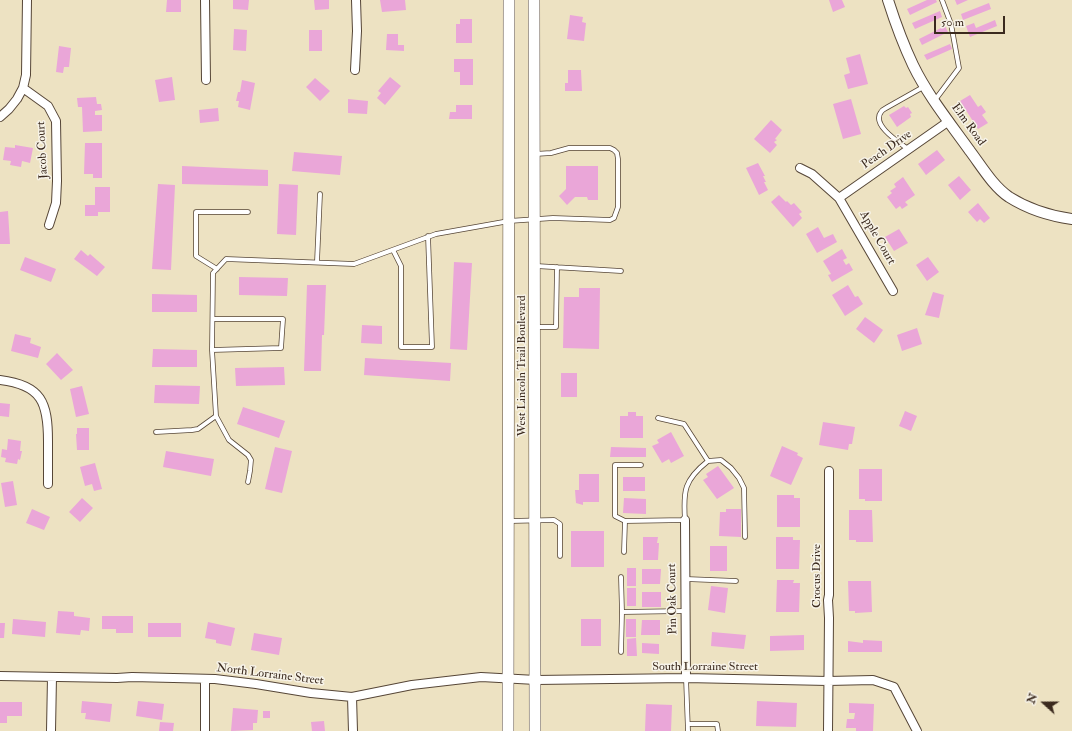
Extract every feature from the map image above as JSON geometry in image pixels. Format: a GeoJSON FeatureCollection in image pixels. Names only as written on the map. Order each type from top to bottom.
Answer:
{"type":"FeatureCollection","features":[{"type":"Feature","properties":{"kind":"main road","name":"West Lincoln Trail Boulevard"},"geometry":{"type":"LineString","coordinates":[[508,731],[509,0]]}},
{"type":"Feature","properties":{"kind":"main road","name":"West Lincoln Trail Boulevard"},"geometry":{"type":"LineString","coordinates":[[534,0],[535,731]]}},
{"type":"Feature","properties":{"kind":"street"},"geometry":{"type":"LineString","coordinates":[[0,117],[13,104],[23,88],[27,62],[27,0]]}},
{"type":"Feature","properties":{"kind":"street"},"geometry":{"type":"LineString","coordinates":[[205,0],[206,80]]}},
{"type":"Feature","properties":{"kind":"street"},"geometry":{"type":"LineString","coordinates":[[354,70],[357,31],[356,0]]}},
{"type":"Feature","properties":{"kind":"street","name":"Elm Road"},"geometry":{"type":"LineString","coordinates":[[888,0],[900,36],[913,66],[934,101],[987,174],[1008,196],[1021,204],[1035,210],[1072,219]]}},
{"type":"Feature","properties":{"kind":"street","name":"Jacob Court"},"geometry":{"type":"LineString","coordinates":[[23,88],[48,106],[56,121],[56,203],[49,225]]}},
{"type":"Feature","properties":{"kind":"street","name":"Peach Drive"},"geometry":{"type":"LineString","coordinates":[[839,198],[949,121]]}},
{"type":"Feature","properties":{"kind":"street","name":"Apple Court"},"geometry":{"type":"LineString","coordinates":[[800,168],[812,174],[839,198],[893,291]]}},
{"type":"Feature","properties":{"kind":"street"},"geometry":{"type":"LineString","coordinates":[[0,380],[21,384],[29,388],[37,394],[43,402],[48,420],[48,484]]}},
{"type":"Feature","properties":{"kind":"street","name":"Crocus Drive"},"geometry":{"type":"LineString","coordinates":[[828,731],[829,471]]}},
{"type":"Feature","properties":{"kind":"street","name":"Pin Oak Court"},"geometry":{"type":"LineString","coordinates":[[685,520],[686,678]]}},
{"type":"Feature","properties":{"kind":"street","name":"North Lorraine Street"},"geometry":{"type":"LineString","coordinates":[[0,676],[205,679],[256,684],[311,693],[352,697],[412,685],[481,677],[536,680]]}},
{"type":"Feature","properties":{"kind":"street"},"geometry":{"type":"LineString","coordinates":[[51,731],[52,677]]}},
{"type":"Feature","properties":{"kind":"street","name":"South Lorraine Street"},"geometry":{"type":"LineString","coordinates":[[536,680],[686,678],[828,681],[873,680],[894,687],[917,731]]}},
{"type":"Feature","properties":{"kind":"street"},"geometry":{"type":"LineString","coordinates":[[205,679],[205,731]]}},
{"type":"Feature","properties":{"kind":"street"},"geometry":{"type":"LineString","coordinates":[[352,697],[353,731]]}},
{"type":"Feature","properties":{"kind":"lane"},"geometry":{"type":"LineString","coordinates":[[934,101],[959,68],[951,24],[942,0]]}},
{"type":"Feature","properties":{"kind":"lane"},"geometry":{"type":"LineString","coordinates":[[909,149],[888,134],[879,117],[880,112],[925,86]]}},
{"type":"Feature","properties":{"kind":"lane"},"geometry":{"type":"LineString","coordinates":[[248,482],[251,460],[248,455],[230,440],[216,416],[212,350],[213,273],[226,259],[354,264],[428,236],[509,221],[553,218],[610,220],[614,218],[618,207],[618,159],[617,153],[614,150],[610,148],[569,148],[551,153],[534,154]]}},
{"type":"Feature","properties":{"kind":"lane"},"geometry":{"type":"LineString","coordinates":[[317,262],[320,194]]}},
{"type":"Feature","properties":{"kind":"lane"},"geometry":{"type":"LineString","coordinates":[[217,269],[196,256],[196,212],[248,212]]}},
{"type":"Feature","properties":{"kind":"lane"},"geometry":{"type":"LineString","coordinates":[[393,250],[401,266],[401,347],[432,347],[428,236]]}},
{"type":"Feature","properties":{"kind":"lane"},"geometry":{"type":"LineString","coordinates":[[535,266],[621,271]]}},
{"type":"Feature","properties":{"kind":"lane"},"geometry":{"type":"LineString","coordinates":[[535,327],[556,327],[556,267]]}},
{"type":"Feature","properties":{"kind":"lane"},"geometry":{"type":"LineString","coordinates":[[212,350],[281,348],[282,319],[213,319]]}},
{"type":"Feature","properties":{"kind":"lane"},"geometry":{"type":"LineString","coordinates":[[156,432],[198,429],[216,416]]}},
{"type":"Feature","properties":{"kind":"lane"},"geometry":{"type":"LineString","coordinates":[[658,418],[684,424],[708,461]]}},
{"type":"Feature","properties":{"kind":"lane"},"geometry":{"type":"LineString","coordinates":[[641,464],[615,465],[615,516],[625,521],[685,520],[685,489],[690,478],[708,461],[720,460],[731,468],[739,478],[744,488],[745,537]]}},
{"type":"Feature","properties":{"kind":"lane"},"geometry":{"type":"LineString","coordinates":[[509,522],[554,520],[560,524],[560,556]]}},
{"type":"Feature","properties":{"kind":"lane"},"geometry":{"type":"LineString","coordinates":[[624,552],[625,521]]}},
{"type":"Feature","properties":{"kind":"lane"},"geometry":{"type":"LineString","coordinates":[[621,577],[621,652]]}},
{"type":"Feature","properties":{"kind":"lane"},"geometry":{"type":"LineString","coordinates":[[685,579],[736,581]]}},
{"type":"Feature","properties":{"kind":"lane"},"geometry":{"type":"LineString","coordinates":[[622,612],[686,610]]}},
{"type":"Feature","properties":{"kind":"lane"},"geometry":{"type":"LineString","coordinates":[[686,678],[688,731]]}},
{"type":"Feature","properties":{"kind":"lane"},"geometry":{"type":"LineString","coordinates":[[688,724],[718,724],[718,731]]}},
{"type":"Feature","properties":{"kind":"building"},"geometry":{"type":"Polygon","coordinates":[[[167,0],[181,0],[181,12],[166,12],[167,0]]]}},
{"type":"Feature","properties":{"kind":"building"},"geometry":{"type":"Polygon","coordinates":[[[233,0],[249,0],[248,10],[233,9],[233,0]]]}},
{"type":"Feature","properties":{"kind":"building"},"geometry":{"type":"Polygon","coordinates":[[[314,0],[329,0],[329,9],[315,10],[314,0]]]}},
{"type":"Feature","properties":{"kind":"building"},"geometry":{"type":"Polygon","coordinates":[[[380,0],[405,0],[406,10],[382,12],[380,0]]]}},
{"type":"Feature","properties":{"kind":"building"},"geometry":{"type":"Polygon","coordinates":[[[829,0],[842,0],[845,7],[833,12],[829,0]]]}},
{"type":"Feature","properties":{"kind":"building"},"geometry":{"type":"Polygon","coordinates":[[[927,0],[936,0],[937,2],[910,15],[907,9],[927,0]]]}},
{"type":"Feature","properties":{"kind":"building"},"geometry":{"type":"Polygon","coordinates":[[[955,0],[968,0],[957,5],[955,0]]]}},
{"type":"Feature","properties":{"kind":"building"},"geometry":{"type":"Polygon","coordinates":[[[989,3],[991,9],[963,20],[961,14],[989,3]]]}},
{"type":"Feature","properties":{"kind":"building"},"geometry":{"type":"Polygon","coordinates":[[[940,11],[942,17],[915,29],[912,23],[940,11]]]}},
{"type":"Feature","properties":{"kind":"building"},"geometry":{"type":"Polygon","coordinates":[[[570,15],[583,17],[582,22],[586,23],[584,41],[567,39],[570,15]]]}},
{"type":"Feature","properties":{"kind":"building"},"geometry":{"type":"Polygon","coordinates":[[[460,19],[472,19],[472,43],[456,43],[456,24],[460,24],[460,19]]]}},
{"type":"Feature","properties":{"kind":"building"},"geometry":{"type":"Polygon","coordinates":[[[995,20],[997,26],[970,37],[966,26],[974,23],[976,28],[995,20]]]}},
{"type":"Feature","properties":{"kind":"building"},"geometry":{"type":"Polygon","coordinates":[[[945,26],[948,32],[922,45],[919,39],[945,26]]]}},
{"type":"Feature","properties":{"kind":"building"},"geometry":{"type":"Polygon","coordinates":[[[234,29],[247,30],[246,51],[233,50],[234,29]]]}},
{"type":"Feature","properties":{"kind":"building"},"geometry":{"type":"Polygon","coordinates":[[[309,30],[322,30],[322,51],[309,51],[309,30]]]}},
{"type":"Feature","properties":{"kind":"building"},"geometry":{"type":"Polygon","coordinates":[[[387,34],[398,34],[398,45],[404,45],[404,51],[386,50],[387,34]]]}},
{"type":"Feature","properties":{"kind":"building"},"geometry":{"type":"Polygon","coordinates":[[[950,44],[952,49],[927,60],[924,55],[950,44]]]}},
{"type":"Feature","properties":{"kind":"building"},"geometry":{"type":"Polygon","coordinates":[[[59,46],[71,48],[69,67],[64,67],[63,73],[56,72],[59,46]]]}},
{"type":"Feature","properties":{"kind":"building"},"geometry":{"type":"Polygon","coordinates":[[[860,54],[868,84],[848,89],[844,75],[850,73],[846,58],[860,54]]]}},
{"type":"Feature","properties":{"kind":"building"},"geometry":{"type":"Polygon","coordinates":[[[454,59],[473,59],[473,85],[460,85],[460,72],[454,72],[454,59]]]}},
{"type":"Feature","properties":{"kind":"building"},"geometry":{"type":"Polygon","coordinates":[[[568,70],[581,70],[582,91],[565,91],[565,83],[568,83],[568,70]]]}},
{"type":"Feature","properties":{"kind":"building"},"geometry":{"type":"Polygon","coordinates":[[[172,77],[175,100],[159,102],[155,80],[172,77]]]}},
{"type":"Feature","properties":{"kind":"building"},"geometry":{"type":"Polygon","coordinates":[[[390,77],[401,86],[385,105],[377,98],[381,93],[378,91],[390,77]]]}},
{"type":"Feature","properties":{"kind":"building"},"geometry":{"type":"Polygon","coordinates":[[[315,78],[330,91],[320,101],[306,87],[315,78]]]}},
{"type":"Feature","properties":{"kind":"building"},"geometry":{"type":"Polygon","coordinates":[[[242,80],[255,83],[250,110],[238,107],[239,101],[236,101],[238,92],[240,92],[242,80]]]}},
{"type":"Feature","properties":{"kind":"building"},"geometry":{"type":"Polygon","coordinates":[[[970,95],[978,107],[981,105],[986,112],[982,115],[988,123],[978,129],[960,101],[970,95]]]}},
{"type":"Feature","properties":{"kind":"building"},"geometry":{"type":"Polygon","coordinates":[[[96,97],[97,104],[101,104],[102,110],[95,111],[95,115],[102,115],[102,131],[83,132],[82,107],[78,107],[77,98],[96,97]]]}},
{"type":"Feature","properties":{"kind":"building"},"geometry":{"type":"Polygon","coordinates":[[[348,99],[368,101],[367,114],[348,113],[348,99]]]}},
{"type":"Feature","properties":{"kind":"building"},"geometry":{"type":"Polygon","coordinates":[[[851,99],[861,134],[843,139],[833,104],[851,99]]]}},
{"type":"Feature","properties":{"kind":"building"},"geometry":{"type":"Polygon","coordinates":[[[456,105],[472,105],[472,119],[449,119],[450,112],[456,112],[456,105]]]}},
{"type":"Feature","properties":{"kind":"building"},"geometry":{"type":"Polygon","coordinates":[[[904,106],[906,108],[908,107],[912,113],[910,114],[911,117],[897,127],[889,115],[904,106]]]}},
{"type":"Feature","properties":{"kind":"building"},"geometry":{"type":"Polygon","coordinates":[[[218,108],[219,121],[200,123],[199,110],[218,108]]]}},
{"type":"Feature","properties":{"kind":"building"},"geometry":{"type":"Polygon","coordinates":[[[771,120],[782,130],[775,139],[777,140],[774,142],[777,145],[770,153],[754,139],[771,120]]]}},
{"type":"Feature","properties":{"kind":"building"},"geometry":{"type":"Polygon","coordinates":[[[85,143],[102,143],[102,178],[93,178],[93,174],[84,174],[85,143]]]}},
{"type":"Feature","properties":{"kind":"building"},"geometry":{"type":"Polygon","coordinates":[[[15,145],[33,148],[30,163],[22,161],[21,167],[10,165],[11,161],[3,160],[5,147],[15,148],[15,145]]]}},
{"type":"Feature","properties":{"kind":"building"},"geometry":{"type":"Polygon","coordinates":[[[937,150],[945,160],[926,175],[918,164],[937,150]]]}},
{"type":"Feature","properties":{"kind":"building"},"geometry":{"type":"Polygon","coordinates":[[[294,152],[342,156],[340,175],[292,171],[294,152]]]}},
{"type":"Feature","properties":{"kind":"building"},"geometry":{"type":"Polygon","coordinates":[[[758,163],[765,176],[763,176],[766,182],[764,182],[768,190],[759,195],[746,168],[758,163]]]}},
{"type":"Feature","properties":{"kind":"building"},"geometry":{"type":"Polygon","coordinates":[[[182,166],[268,170],[268,186],[182,184],[182,166]]]}},
{"type":"Feature","properties":{"kind":"building"},"geometry":{"type":"Polygon","coordinates":[[[566,166],[598,166],[598,200],[588,200],[587,197],[575,197],[567,205],[559,196],[566,189],[566,166]]]}},
{"type":"Feature","properties":{"kind":"building"},"geometry":{"type":"Polygon","coordinates":[[[959,176],[971,190],[960,200],[948,185],[959,176]]]}},
{"type":"Feature","properties":{"kind":"building"},"geometry":{"type":"Polygon","coordinates":[[[903,177],[915,195],[905,202],[908,205],[902,209],[900,206],[896,209],[887,197],[892,193],[890,191],[896,187],[894,184],[903,177]]]}},
{"type":"Feature","properties":{"kind":"building"},"geometry":{"type":"Polygon","coordinates":[[[158,184],[175,185],[171,270],[152,269],[158,184]]]}},
{"type":"Feature","properties":{"kind":"building"},"geometry":{"type":"Polygon","coordinates":[[[279,184],[298,185],[296,235],[277,234],[279,184]]]}},
{"type":"Feature","properties":{"kind":"building"},"geometry":{"type":"Polygon","coordinates":[[[95,187],[110,187],[110,212],[98,212],[98,216],[85,216],[85,205],[95,205],[95,187]]]}},
{"type":"Feature","properties":{"kind":"building"},"geometry":{"type":"Polygon","coordinates":[[[779,195],[791,205],[794,203],[802,212],[799,214],[802,218],[793,227],[771,202],[779,195]]]}},
{"type":"Feature","properties":{"kind":"building"},"geometry":{"type":"Polygon","coordinates":[[[978,203],[990,218],[984,223],[980,219],[977,222],[968,212],[978,203]]]}},
{"type":"Feature","properties":{"kind":"building"},"geometry":{"type":"Polygon","coordinates":[[[8,211],[10,244],[0,244],[0,212],[8,211]]]}},
{"type":"Feature","properties":{"kind":"building"},"geometry":{"type":"Polygon","coordinates":[[[818,227],[824,238],[833,234],[837,242],[817,253],[806,234],[818,227]]]}},
{"type":"Feature","properties":{"kind":"building"},"geometry":{"type":"Polygon","coordinates":[[[899,229],[908,243],[894,251],[885,237],[899,229]]]}},
{"type":"Feature","properties":{"kind":"building"},"geometry":{"type":"Polygon","coordinates":[[[842,249],[847,258],[843,260],[846,265],[849,263],[853,270],[832,282],[828,275],[831,274],[823,261],[842,249]]]}},
{"type":"Feature","properties":{"kind":"building"},"geometry":{"type":"Polygon","coordinates":[[[81,250],[88,256],[90,254],[105,267],[97,276],[74,259],[81,250]]]}},
{"type":"Feature","properties":{"kind":"building"},"geometry":{"type":"Polygon","coordinates":[[[25,257],[56,269],[51,282],[20,270],[25,257]]]}},
{"type":"Feature","properties":{"kind":"building"},"geometry":{"type":"Polygon","coordinates":[[[928,257],[939,272],[927,281],[916,265],[928,257]]]}},
{"type":"Feature","properties":{"kind":"building"},"geometry":{"type":"Polygon","coordinates":[[[454,262],[472,263],[467,350],[450,349],[454,262]]]}},
{"type":"Feature","properties":{"kind":"building"},"geometry":{"type":"Polygon","coordinates":[[[239,277],[288,278],[287,296],[239,295],[239,277]]]}},
{"type":"Feature","properties":{"kind":"building"},"geometry":{"type":"Polygon","coordinates":[[[307,285],[326,285],[321,371],[304,371],[307,285]]]}},
{"type":"Feature","properties":{"kind":"building"},"geometry":{"type":"Polygon","coordinates":[[[848,285],[855,297],[858,296],[863,304],[845,316],[832,295],[848,285]]]}},
{"type":"Feature","properties":{"kind":"building"},"geometry":{"type":"Polygon","coordinates":[[[579,288],[600,288],[599,349],[563,348],[564,297],[579,297],[579,288]]]}},
{"type":"Feature","properties":{"kind":"building"},"geometry":{"type":"Polygon","coordinates":[[[933,292],[944,295],[939,318],[925,315],[933,292]]]}},
{"type":"Feature","properties":{"kind":"building"},"geometry":{"type":"Polygon","coordinates":[[[152,294],[197,295],[197,312],[152,312],[152,294]]]}},
{"type":"Feature","properties":{"kind":"building"},"geometry":{"type":"Polygon","coordinates":[[[865,317],[883,330],[874,343],[856,329],[865,317]]]}},
{"type":"Feature","properties":{"kind":"building"},"geometry":{"type":"Polygon","coordinates":[[[362,325],[382,326],[382,344],[361,343],[362,325]]]}},
{"type":"Feature","properties":{"kind":"building"},"geometry":{"type":"Polygon","coordinates":[[[917,328],[922,344],[902,351],[897,335],[917,328]]]}},
{"type":"Feature","properties":{"kind":"building"},"geometry":{"type":"Polygon","coordinates":[[[15,334],[31,338],[30,343],[41,347],[38,358],[11,351],[15,334]]]}},
{"type":"Feature","properties":{"kind":"building"},"geometry":{"type":"Polygon","coordinates":[[[153,349],[197,350],[197,367],[152,367],[153,349]]]}},
{"type":"Feature","properties":{"kind":"building"},"geometry":{"type":"Polygon","coordinates":[[[57,353],[73,370],[61,380],[46,364],[57,353]]]}},
{"type":"Feature","properties":{"kind":"building"},"geometry":{"type":"Polygon","coordinates":[[[365,358],[451,363],[450,381],[364,375],[365,358]]]}},
{"type":"Feature","properties":{"kind":"building"},"geometry":{"type":"Polygon","coordinates":[[[284,367],[285,385],[236,386],[235,368],[284,367]]]}},
{"type":"Feature","properties":{"kind":"building"},"geometry":{"type":"Polygon","coordinates":[[[561,373],[577,373],[577,397],[561,397],[561,373]]]}},
{"type":"Feature","properties":{"kind":"building"},"geometry":{"type":"Polygon","coordinates":[[[155,385],[200,386],[199,404],[154,403],[155,385]]]}},
{"type":"Feature","properties":{"kind":"building"},"geometry":{"type":"Polygon","coordinates":[[[82,386],[89,414],[76,417],[70,389],[82,386]]]}},
{"type":"Feature","properties":{"kind":"building"},"geometry":{"type":"Polygon","coordinates":[[[0,403],[10,404],[9,417],[0,416],[0,403]]]}},
{"type":"Feature","properties":{"kind":"building"},"geometry":{"type":"Polygon","coordinates":[[[243,407],[285,421],[279,438],[237,424],[243,407]]]}},
{"type":"Feature","properties":{"kind":"building"},"geometry":{"type":"Polygon","coordinates":[[[905,411],[917,416],[911,431],[899,426],[905,411]]]}},
{"type":"Feature","properties":{"kind":"building"},"geometry":{"type":"Polygon","coordinates":[[[628,412],[636,412],[636,416],[643,416],[643,438],[620,438],[620,416],[628,416],[628,412]]]}},
{"type":"Feature","properties":{"kind":"building"},"geometry":{"type":"Polygon","coordinates":[[[823,422],[855,427],[852,444],[849,444],[848,450],[819,445],[823,422]]]}},
{"type":"Feature","properties":{"kind":"building"},"geometry":{"type":"Polygon","coordinates":[[[77,428],[89,428],[89,450],[77,450],[77,428]]]}},
{"type":"Feature","properties":{"kind":"building"},"geometry":{"type":"Polygon","coordinates":[[[671,432],[684,456],[671,463],[669,459],[662,463],[652,446],[659,443],[657,440],[671,432]]]}},
{"type":"Feature","properties":{"kind":"building"},"geometry":{"type":"Polygon","coordinates":[[[8,439],[21,441],[20,451],[22,451],[20,460],[18,459],[17,464],[5,462],[6,458],[1,457],[2,449],[7,450],[8,439]]]}},
{"type":"Feature","properties":{"kind":"building"},"geometry":{"type":"Polygon","coordinates":[[[782,446],[798,453],[797,455],[803,458],[791,485],[770,476],[782,446]]]}},
{"type":"Feature","properties":{"kind":"building"},"geometry":{"type":"Polygon","coordinates":[[[275,447],[292,451],[282,493],[265,489],[275,447]]]}},
{"type":"Feature","properties":{"kind":"building"},"geometry":{"type":"Polygon","coordinates":[[[611,447],[646,448],[646,457],[610,457],[611,447]]]}},
{"type":"Feature","properties":{"kind":"building"},"geometry":{"type":"Polygon","coordinates":[[[166,451],[214,459],[211,476],[163,467],[166,451]]]}},
{"type":"Feature","properties":{"kind":"building"},"geometry":{"type":"Polygon","coordinates":[[[95,463],[102,489],[94,491],[92,484],[85,486],[80,467],[95,463]]]}},
{"type":"Feature","properties":{"kind":"building"},"geometry":{"type":"Polygon","coordinates":[[[718,466],[734,488],[717,499],[703,480],[708,477],[706,474],[718,466]]]}},
{"type":"Feature","properties":{"kind":"building"},"geometry":{"type":"Polygon","coordinates":[[[859,469],[882,469],[882,501],[865,501],[865,499],[859,499],[859,469]]]}},
{"type":"Feature","properties":{"kind":"building"},"geometry":{"type":"Polygon","coordinates":[[[579,474],[599,474],[599,502],[583,502],[583,505],[576,503],[575,490],[579,490],[579,474]]]}},
{"type":"Feature","properties":{"kind":"building"},"geometry":{"type":"Polygon","coordinates":[[[623,477],[645,477],[645,491],[623,491],[623,477]]]}},
{"type":"Feature","properties":{"kind":"building"},"geometry":{"type":"Polygon","coordinates":[[[13,481],[17,505],[5,507],[1,483],[13,481]]]}},
{"type":"Feature","properties":{"kind":"building"},"geometry":{"type":"Polygon","coordinates":[[[777,495],[794,495],[794,498],[800,498],[800,527],[777,527],[777,495]]]}},
{"type":"Feature","properties":{"kind":"building"},"geometry":{"type":"Polygon","coordinates":[[[82,498],[93,508],[80,522],[69,512],[82,498]]]}},
{"type":"Feature","properties":{"kind":"building"},"geometry":{"type":"Polygon","coordinates":[[[624,498],[646,499],[646,514],[623,513],[624,498]]]}},
{"type":"Feature","properties":{"kind":"building"},"geometry":{"type":"Polygon","coordinates":[[[32,509],[50,517],[44,530],[26,523],[32,509]]]}},
{"type":"Feature","properties":{"kind":"building"},"geometry":{"type":"Polygon","coordinates":[[[726,509],[741,509],[741,537],[719,536],[720,512],[726,512],[726,509]]]}},
{"type":"Feature","properties":{"kind":"building"},"geometry":{"type":"Polygon","coordinates":[[[849,510],[872,510],[873,542],[856,542],[856,540],[849,540],[849,510]]]}},
{"type":"Feature","properties":{"kind":"building"},"geometry":{"type":"Polygon","coordinates":[[[571,531],[604,531],[604,567],[571,567],[571,531]]]}},
{"type":"Feature","properties":{"kind":"building"},"geometry":{"type":"Polygon","coordinates":[[[643,537],[658,537],[658,560],[643,560],[643,537]]]}},
{"type":"Feature","properties":{"kind":"building"},"geometry":{"type":"Polygon","coordinates":[[[776,537],[793,537],[793,540],[800,540],[799,569],[776,569],[776,537]]]}},
{"type":"Feature","properties":{"kind":"building"},"geometry":{"type":"Polygon","coordinates":[[[710,546],[727,546],[727,571],[710,571],[710,546]]]}},
{"type":"Feature","properties":{"kind":"building"},"geometry":{"type":"Polygon","coordinates":[[[627,568],[636,568],[636,586],[627,586],[627,568]]]}},
{"type":"Feature","properties":{"kind":"building"},"geometry":{"type":"Polygon","coordinates":[[[642,569],[661,569],[660,584],[642,584],[642,569]]]}},
{"type":"Feature","properties":{"kind":"building"},"geometry":{"type":"Polygon","coordinates":[[[777,580],[794,580],[793,583],[800,583],[799,612],[776,612],[777,580]]]}},
{"type":"Feature","properties":{"kind":"building"},"geometry":{"type":"Polygon","coordinates":[[[848,581],[871,581],[872,612],[855,613],[855,611],[849,611],[848,581]]]}},
{"type":"Feature","properties":{"kind":"building"},"geometry":{"type":"Polygon","coordinates":[[[711,586],[728,588],[725,613],[708,610],[711,586]]]}},
{"type":"Feature","properties":{"kind":"building"},"geometry":{"type":"Polygon","coordinates":[[[627,588],[636,588],[636,606],[627,606],[627,588]]]}},
{"type":"Feature","properties":{"kind":"building"},"geometry":{"type":"Polygon","coordinates":[[[642,592],[661,592],[661,607],[642,607],[642,592]]]}},
{"type":"Feature","properties":{"kind":"building"},"geometry":{"type":"Polygon","coordinates":[[[58,611],[74,612],[74,616],[90,618],[89,631],[81,630],[80,635],[56,633],[58,611]]]}},
{"type":"Feature","properties":{"kind":"building"},"geometry":{"type":"Polygon","coordinates":[[[102,616],[133,616],[133,633],[116,633],[116,629],[102,629],[102,616]]]}},
{"type":"Feature","properties":{"kind":"building"},"geometry":{"type":"Polygon","coordinates":[[[13,619],[46,622],[45,637],[12,634],[13,619]]]}},
{"type":"Feature","properties":{"kind":"building"},"geometry":{"type":"Polygon","coordinates":[[[581,619],[601,619],[601,646],[581,646],[581,619]]]}},
{"type":"Feature","properties":{"kind":"building"},"geometry":{"type":"Polygon","coordinates":[[[626,619],[636,619],[636,637],[626,637],[626,619]]]}},
{"type":"Feature","properties":{"kind":"building"},"geometry":{"type":"Polygon","coordinates":[[[642,620],[660,620],[660,635],[641,635],[642,620]]]}},
{"type":"Feature","properties":{"kind":"building"},"geometry":{"type":"Polygon","coordinates":[[[208,622],[235,628],[231,646],[216,643],[216,640],[205,638],[208,622]]]}},
{"type":"Feature","properties":{"kind":"building"},"geometry":{"type":"Polygon","coordinates":[[[0,623],[5,623],[4,638],[0,638],[0,623]]]}},
{"type":"Feature","properties":{"kind":"building"},"geometry":{"type":"Polygon","coordinates":[[[148,623],[181,623],[181,637],[148,637],[148,623]]]}},
{"type":"Feature","properties":{"kind":"building"},"geometry":{"type":"Polygon","coordinates":[[[712,632],[746,635],[744,649],[711,646],[712,632]]]}},
{"type":"Feature","properties":{"kind":"building"},"geometry":{"type":"Polygon","coordinates":[[[254,633],[282,638],[279,655],[251,650],[254,633]]]}},
{"type":"Feature","properties":{"kind":"building"},"geometry":{"type":"Polygon","coordinates":[[[804,635],[804,650],[770,651],[770,636],[804,635]]]}},
{"type":"Feature","properties":{"kind":"building"},"geometry":{"type":"Polygon","coordinates":[[[636,638],[637,656],[627,656],[627,639],[636,638]]]}},
{"type":"Feature","properties":{"kind":"building"},"geometry":{"type":"Polygon","coordinates":[[[863,640],[882,641],[882,652],[848,652],[848,641],[863,643],[863,640]]]}},
{"type":"Feature","properties":{"kind":"building"},"geometry":{"type":"Polygon","coordinates":[[[642,643],[659,644],[659,654],[642,653],[642,643]]]}},
{"type":"Feature","properties":{"kind":"building"},"geometry":{"type":"Polygon","coordinates":[[[82,701],[112,704],[110,722],[85,719],[86,713],[81,713],[82,701]]]}},
{"type":"Feature","properties":{"kind":"building"},"geometry":{"type":"Polygon","coordinates":[[[138,701],[164,704],[162,720],[136,716],[138,701]]]}},
{"type":"Feature","properties":{"kind":"building"},"geometry":{"type":"Polygon","coordinates":[[[757,701],[797,703],[796,727],[756,726],[757,701]]]}},
{"type":"Feature","properties":{"kind":"building"},"geometry":{"type":"Polygon","coordinates":[[[0,702],[22,702],[22,716],[7,716],[7,723],[0,723],[0,702]]]}},
{"type":"Feature","properties":{"kind":"building"},"geometry":{"type":"Polygon","coordinates":[[[849,703],[874,704],[873,731],[856,731],[856,728],[846,728],[847,719],[854,719],[855,713],[849,713],[849,703]]]}},
{"type":"Feature","properties":{"kind":"building"},"geometry":{"type":"Polygon","coordinates":[[[646,704],[672,705],[671,731],[645,731],[646,704]]]}},
{"type":"Feature","properties":{"kind":"building"},"geometry":{"type":"Polygon","coordinates":[[[233,708],[258,710],[257,723],[253,723],[253,730],[231,731],[233,708]]]}},
{"type":"Feature","properties":{"kind":"building"},"geometry":{"type":"Polygon","coordinates":[[[263,711],[270,711],[270,718],[263,718],[263,711]]]}},
{"type":"Feature","properties":{"kind":"building"},"geometry":{"type":"Polygon","coordinates":[[[324,721],[325,731],[312,731],[311,722],[324,721]]]}},
{"type":"Feature","properties":{"kind":"building"},"geometry":{"type":"Polygon","coordinates":[[[160,722],[174,723],[173,731],[159,731],[160,722]]]}}]}
